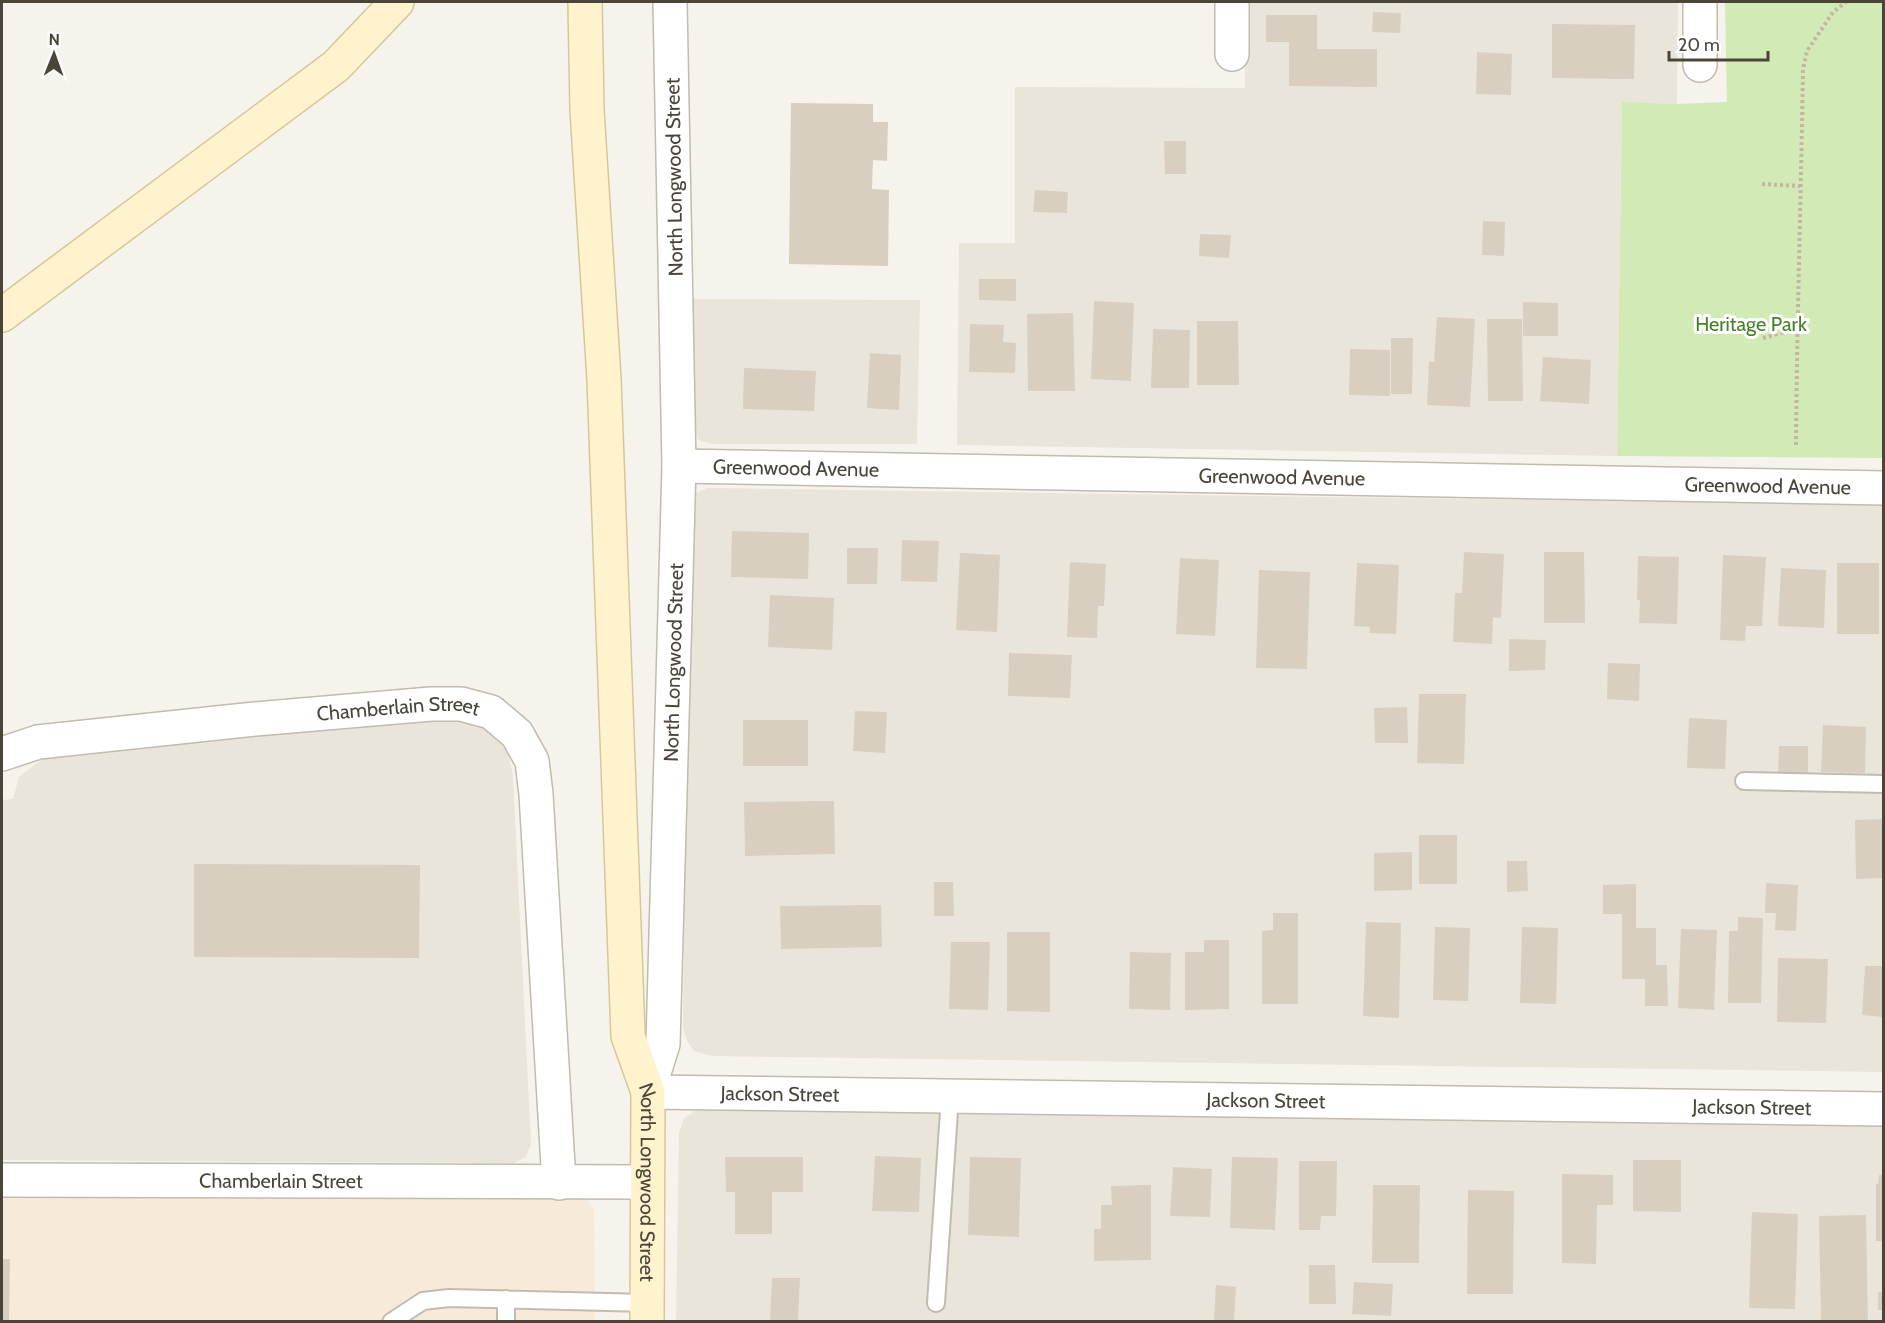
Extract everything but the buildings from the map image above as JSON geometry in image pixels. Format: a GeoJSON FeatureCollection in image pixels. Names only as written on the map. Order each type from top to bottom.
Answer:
{"type":"FeatureCollection","features":[{"type":"Feature","properties":{"kind":"main road"},"geometry":{"type":"LineString","coordinates":[[2,315],[336,66],[397,2]]}},
{"type":"Feature","properties":{"kind":"main road"},"geometry":{"type":"LineString","coordinates":[[585,2],[587,110],[604,379],[628,1036],[648,1092]]}},
{"type":"Feature","properties":{"kind":"main road","name":"North Longwood Street"},"geometry":{"type":"LineString","coordinates":[[647,1312],[648,1092]]}},
{"type":"Feature","properties":{"kind":"street","name":"North Longwood Street"},"geometry":{"type":"LineString","coordinates":[[648,1092],[663,1044],[680,466],[670,2]]}},
{"type":"Feature","properties":{"kind":"street"},"geometry":{"type":"LineString","coordinates":[[1232,2],[1232,54]]}},
{"type":"Feature","properties":{"kind":"street"},"geometry":{"type":"LineString","coordinates":[[1700,2],[1700,65]]}},
{"type":"Feature","properties":{"kind":"street","name":"Greenwood Avenue"},"geometry":{"type":"LineString","coordinates":[[680,466],[1884,488]]}},
{"type":"Feature","properties":{"kind":"street","name":"Chamberlain Street"},"geometry":{"type":"LineString","coordinates":[[2,754],[38,742],[267,718],[431,704],[461,704],[491,712],[517,734],[532,761],[536,794],[560,1183]]}},
{"type":"Feature","properties":{"kind":"street","name":"Jackson Street"},"geometry":{"type":"LineString","coordinates":[[648,1092],[1884,1109]]}},
{"type":"Feature","properties":{"kind":"street","name":"Chamberlain Street"},"geometry":{"type":"LineString","coordinates":[[2,1180],[646,1182]]}},
{"type":"Feature","properties":{"kind":"lane"},"geometry":{"type":"LineString","coordinates":[[1744,781],[1884,784]]}},
{"type":"Feature","properties":{"kind":"lane"},"geometry":{"type":"LineString","coordinates":[[936,1303],[950,1096]]}},
{"type":"Feature","properties":{"kind":"lane"},"geometry":{"type":"LineString","coordinates":[[391,1322],[423,1301],[449,1298],[506,1299],[647,1312]]}},
{"type":"Feature","properties":{"kind":"lane"},"geometry":{"type":"LineString","coordinates":[[506,1299],[506,1322]]}},
{"type":"Feature","properties":{"kind":"path"},"geometry":{"type":"LineString","coordinates":[[1796,445],[1803,69],[1807,51],[1833,12],[1846,2]]}},
{"type":"Feature","properties":{"kind":"path"},"geometry":{"type":"LineString","coordinates":[[1762,184],[1800,186]]}},
{"type":"Feature","properties":{"kind":"path"},"geometry":{"type":"LineString","coordinates":[[1763,338],[1797,329]]}},
{"type":"Feature","properties":{"kind":"shaded area"},"geometry":{"type":"Polygon","coordinates":[[[1244,2],[1678,2],[1677,104],[1622,103],[1617,456],[957,445],[959,243],[1015,243],[1015,87],[1245,88],[1244,2]]]}},
{"type":"Feature","properties":{"kind":"shaded area"},"geometry":{"type":"Polygon","coordinates":[[[691,299],[920,300],[917,444],[713,444],[699,440],[692,425],[691,299]]]}},
{"type":"Feature","properties":{"kind":"shaded area"},"geometry":{"type":"Polygon","coordinates":[[[707,488],[1883,505],[1883,1072],[711,1056],[694,1051],[687,1041],[683,1028],[688,507],[694,494],[707,488]]]}},
{"type":"Feature","properties":{"kind":"shaded area"},"geometry":{"type":"Polygon","coordinates":[[[473,716],[499,735],[509,755],[513,777],[531,1144],[526,1157],[514,1163],[2,1160],[2,800],[13,799],[19,777],[52,751],[473,716]]]}},
{"type":"Feature","properties":{"kind":"shaded area"},"geometry":{"type":"Polygon","coordinates":[[[714,1105],[1883,1125],[1883,1321],[676,1322],[679,1133],[684,1118],[697,1110],[714,1105]]]}},
{"type":"Feature","properties":{"kind":"shaded area"},"geometry":{"type":"Polygon","coordinates":[[[2,1192],[572,1194],[586,1198],[594,1209],[595,1321],[2,1322],[2,1192]]]}},
{"type":"Feature","properties":{"kind":"green space","name":"Heritage Park"},"geometry":{"type":"Polygon","coordinates":[[[1725,2],[1883,2],[1883,458],[1617,456],[1622,102],[1677,104],[1727,102],[1725,2]]]}}]}
